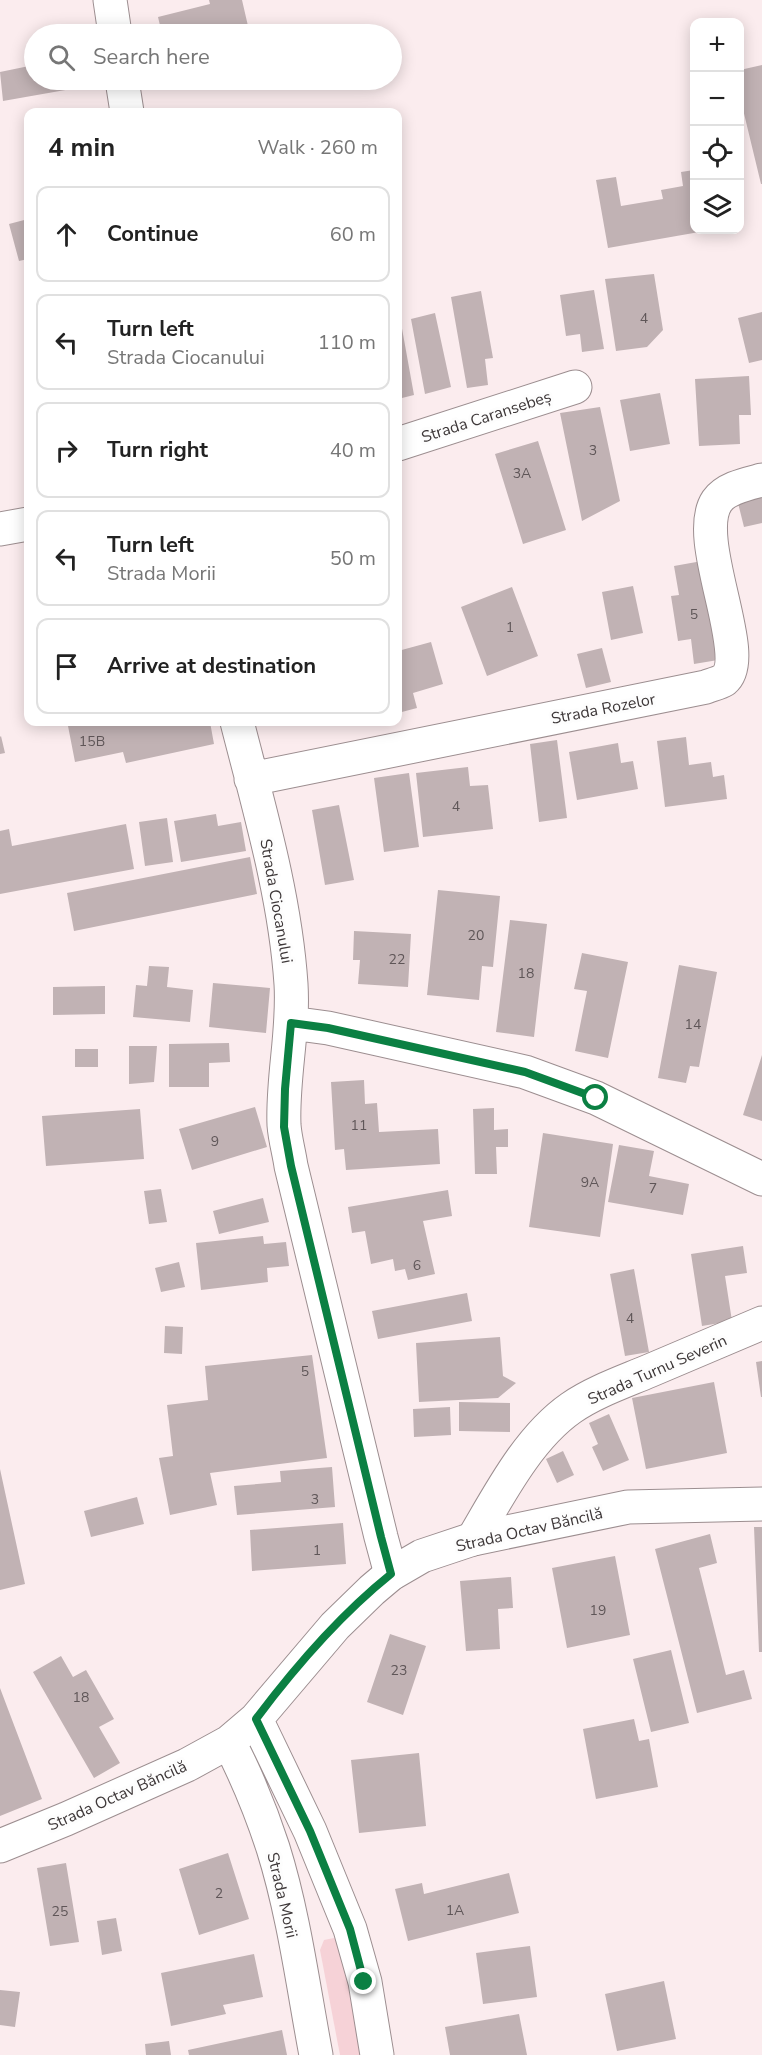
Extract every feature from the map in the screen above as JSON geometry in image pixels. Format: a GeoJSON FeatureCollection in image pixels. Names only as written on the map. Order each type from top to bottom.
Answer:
{"type":"FeatureCollection","features":[{"type":"Feature","properties":{"kind":"street"},"geometry":{"type":"LineString","coordinates":[[111,0],[115,24]]}},
{"type":"Feature","properties":{"kind":"street"},"geometry":{"type":"LineString","coordinates":[[124,90],[126,108]]}},
{"type":"Feature","properties":{"kind":"street","name":"Strada Caransebeș"},"geometry":{"type":"LineString","coordinates":[[402,443],[575,387]]}},
{"type":"Feature","properties":{"kind":"street","name":"Strada Rozelor"},"geometry":{"type":"LineString","coordinates":[[251,779],[706,687],[724,680],[732,666],[731,645],[711,544],[709,520],[717,500],[734,488],[762,480]]}},
{"type":"Feature","properties":{"kind":"street"},"geometry":{"type":"LineString","coordinates":[[0,529],[24,525]]}},
{"type":"Feature","properties":{"kind":"street","name":"Strada Ciocanului"},"geometry":{"type":"LineString","coordinates":[[238,726],[278,886],[288,949],[291,1023],[284,1127],[289,1156],[391,1574]]}},
{"type":"Feature","properties":{"kind":"street"},"geometry":{"type":"LineString","coordinates":[[291,1023],[328,1028],[525,1072],[596,1098],[762,1179]]}},
{"type":"Feature","properties":{"kind":"street","name":"Strada Turnu Severin"},"geometry":{"type":"LineString","coordinates":[[473,1539],[501,1491],[529,1450],[570,1409],[626,1381],[762,1323]]}},
{"type":"Feature","properties":{"kind":"street","name":"Strada Octav Băncilă"},"geometry":{"type":"LineString","coordinates":[[0,1846],[187,1765],[229,1742],[256,1719],[335,1626],[372,1590],[391,1574],[422,1556],[473,1539],[628,1507],[762,1504]]}},
{"type":"Feature","properties":{"kind":"street"},"geometry":{"type":"LineString","coordinates":[[256,1719],[310,1831],[350,1929],[364,1982],[377,2055]]}},
{"type":"Feature","properties":{"kind":"street","name":"Strada Morii"},"geometry":{"type":"LineString","coordinates":[[229,1742],[243,1769],[273,1848],[288,1910],[316,2055]]}},
{"type":"Feature","properties":{"kind":"shaded area"},"geometry":{"type":"Polygon","coordinates":[[[334,1938],[340,1943],[365,2055],[340,2055],[320,1950],[324,1940],[334,1938]]]}},
{"type":"Feature","properties":{"kind":"building"},"geometry":{"type":"Polygon","coordinates":[[[209,0],[242,0],[248,24],[160,24],[158,17],[210,4],[209,0]]]}},
{"type":"Feature","properties":{"kind":"building"},"geometry":{"type":"Polygon","coordinates":[[[762,65],[762,184],[744,114],[744,69],[762,65]]]}},
{"type":"Feature","properties":{"kind":"building"},"geometry":{"type":"Polygon","coordinates":[[[24,67],[24,90],[65,90],[3,101],[0,72],[24,67]]]}},
{"type":"Feature","properties":{"kind":"building"},"geometry":{"type":"Polygon","coordinates":[[[690,171],[690,234],[608,248],[596,180],[616,177],[621,206],[663,199],[661,190],[683,186],[681,172],[690,171]]]}},
{"type":"Feature","properties":{"kind":"building"},"geometry":{"type":"Polygon","coordinates":[[[24,220],[24,260],[19,261],[9,224],[24,220]]]}},
{"type":"Feature","properties":{"kind":"building"},"geometry":{"type":"Polygon","coordinates":[[[654,274],[663,330],[647,347],[616,351],[605,279],[654,274]]]}},
{"type":"Feature","properties":{"kind":"building"},"geometry":{"type":"Polygon","coordinates":[[[594,290],[604,349],[582,352],[580,334],[566,336],[560,295],[594,290]]]}},
{"type":"Feature","properties":{"kind":"building"},"geometry":{"type":"Polygon","coordinates":[[[481,291],[493,358],[485,359],[488,385],[467,388],[451,297],[481,291]]]}},
{"type":"Feature","properties":{"kind":"building"},"geometry":{"type":"Polygon","coordinates":[[[762,312],[762,360],[749,363],[738,318],[762,312]]]}},
{"type":"Feature","properties":{"kind":"building"},"geometry":{"type":"Polygon","coordinates":[[[435,313],[451,387],[425,394],[411,319],[435,313]]]}},
{"type":"Feature","properties":{"kind":"building"},"geometry":{"type":"Polygon","coordinates":[[[402,329],[414,395],[402,398],[402,329]]]}},
{"type":"Feature","properties":{"kind":"building"},"geometry":{"type":"Polygon","coordinates":[[[749,376],[751,415],[739,415],[740,444],[699,446],[695,379],[749,376]]]}},
{"type":"Feature","properties":{"kind":"building"},"geometry":{"type":"Polygon","coordinates":[[[660,393],[670,444],[630,451],[620,400],[660,393]]]}},
{"type":"Feature","properties":{"kind":"building"},"geometry":{"type":"Polygon","coordinates":[[[600,407],[620,501],[582,521],[560,413],[600,407]]]}},
{"type":"Feature","properties":{"kind":"building"},"geometry":{"type":"Polygon","coordinates":[[[538,441],[566,530],[523,544],[495,454],[538,441]]]}},
{"type":"Feature","properties":{"kind":"building"},"geometry":{"type":"Polygon","coordinates":[[[762,497],[762,523],[744,527],[738,503],[762,497]]]}},
{"type":"Feature","properties":{"kind":"building"},"geometry":{"type":"Polygon","coordinates":[[[702,561],[718,660],[694,664],[691,639],[678,641],[671,596],[679,595],[674,566],[702,561]]]}},
{"type":"Feature","properties":{"kind":"building"},"geometry":{"type":"Polygon","coordinates":[[[633,586],[643,633],[611,640],[602,592],[633,586]]]}},
{"type":"Feature","properties":{"kind":"building"},"geometry":{"type":"Polygon","coordinates":[[[512,587],[538,656],[487,676],[461,607],[512,587]]]}},
{"type":"Feature","properties":{"kind":"building"},"geometry":{"type":"Polygon","coordinates":[[[431,642],[443,684],[413,693],[417,708],[402,712],[402,650],[431,642]]]}},
{"type":"Feature","properties":{"kind":"building"},"geometry":{"type":"Polygon","coordinates":[[[602,648],[611,682],[586,688],[577,654],[602,648]]]}},
{"type":"Feature","properties":{"kind":"building"},"geometry":{"type":"Polygon","coordinates":[[[68,726],[211,726],[214,744],[126,763],[123,752],[75,762],[68,726]]]}},
{"type":"Feature","properties":{"kind":"building"},"geometry":{"type":"Polygon","coordinates":[[[0,737],[5,753],[0,754],[0,737]]]}},
{"type":"Feature","properties":{"kind":"building"},"geometry":{"type":"Polygon","coordinates":[[[686,737],[689,765],[711,762],[713,777],[724,775],[727,799],[665,807],[657,741],[686,737]]]}},
{"type":"Feature","properties":{"kind":"building"},"geometry":{"type":"Polygon","coordinates":[[[557,740],[567,818],[539,822],[530,744],[557,740]]]}},
{"type":"Feature","properties":{"kind":"building"},"geometry":{"type":"Polygon","coordinates":[[[618,743],[621,763],[633,761],[638,789],[577,800],[569,752],[618,743]]]}},
{"type":"Feature","properties":{"kind":"building"},"geometry":{"type":"Polygon","coordinates":[[[468,767],[470,786],[488,785],[493,829],[423,837],[416,773],[468,767]]]}},
{"type":"Feature","properties":{"kind":"building"},"geometry":{"type":"Polygon","coordinates":[[[409,773],[419,847],[384,852],[374,778],[409,773]]]}},
{"type":"Feature","properties":{"kind":"building"},"geometry":{"type":"Polygon","coordinates":[[[339,805],[354,880],[325,885],[312,810],[339,805]]]}},
{"type":"Feature","properties":{"kind":"building"},"geometry":{"type":"Polygon","coordinates":[[[216,814],[218,826],[241,822],[246,851],[181,862],[174,821],[216,814]]]}},
{"type":"Feature","properties":{"kind":"building"},"geometry":{"type":"Polygon","coordinates":[[[167,818],[173,862],[145,866],[139,822],[167,818]]]}},
{"type":"Feature","properties":{"kind":"building"},"geometry":{"type":"Polygon","coordinates":[[[126,824],[134,869],[0,894],[0,831],[9,829],[12,846],[126,824]]]}},
{"type":"Feature","properties":{"kind":"building"},"geometry":{"type":"Polygon","coordinates":[[[250,857],[257,894],[74,931],[67,893],[250,857]]]}},
{"type":"Feature","properties":{"kind":"building"},"geometry":{"type":"Polygon","coordinates":[[[438,890],[500,896],[493,967],[482,966],[479,1000],[427,995],[438,890]]]}},
{"type":"Feature","properties":{"kind":"building"},"geometry":{"type":"Polygon","coordinates":[[[510,920],[547,924],[534,1037],[496,1032],[510,920]]]}},
{"type":"Feature","properties":{"kind":"building"},"geometry":{"type":"Polygon","coordinates":[[[354,931],[411,934],[408,987],[358,984],[360,960],[353,960],[354,931]]]}},
{"type":"Feature","properties":{"kind":"building"},"geometry":{"type":"Polygon","coordinates":[[[582,953],[628,962],[608,1058],[575,1051],[587,991],[574,989],[582,953]]]}},
{"type":"Feature","properties":{"kind":"building"},"geometry":{"type":"Polygon","coordinates":[[[679,965],[717,972],[699,1067],[690,1066],[686,1083],[658,1078],[679,965]]]}},
{"type":"Feature","properties":{"kind":"building"},"geometry":{"type":"Polygon","coordinates":[[[149,966],[169,967],[167,987],[193,990],[190,1022],[133,1017],[136,985],[147,986],[149,966]]]}},
{"type":"Feature","properties":{"kind":"building"},"geometry":{"type":"Polygon","coordinates":[[[213,983],[270,988],[266,1033],[209,1027],[213,983]]]}},
{"type":"Feature","properties":{"kind":"building"},"geometry":{"type":"Polygon","coordinates":[[[105,986],[105,1014],[53,1015],[53,987],[105,986]]]}},
{"type":"Feature","properties":{"kind":"building"},"geometry":{"type":"Polygon","coordinates":[[[229,1043],[230,1062],[209,1063],[209,1087],[169,1087],[169,1044],[229,1043]]]}},
{"type":"Feature","properties":{"kind":"building"},"geometry":{"type":"Polygon","coordinates":[[[129,1046],[157,1046],[154,1082],[129,1084],[129,1046]]]}},
{"type":"Feature","properties":{"kind":"building"},"geometry":{"type":"Polygon","coordinates":[[[75,1049],[98,1049],[98,1067],[75,1067],[75,1049]]]}},
{"type":"Feature","properties":{"kind":"building"},"geometry":{"type":"Polygon","coordinates":[[[762,1055],[762,1121],[743,1115],[762,1055]]]}},
{"type":"Feature","properties":{"kind":"building"},"geometry":{"type":"Polygon","coordinates":[[[364,1080],[365,1104],[377,1103],[379,1132],[438,1129],[440,1164],[346,1170],[344,1149],[335,1150],[331,1082],[364,1080]]]}},
{"type":"Feature","properties":{"kind":"building"},"geometry":{"type":"Polygon","coordinates":[[[255,1107],[267,1147],[192,1170],[179,1129],[255,1107]]]}},
{"type":"Feature","properties":{"kind":"building"},"geometry":{"type":"Polygon","coordinates":[[[494,1108],[494,1130],[508,1129],[508,1147],[496,1147],[497,1174],[475,1174],[473,1109],[494,1108]]]}},
{"type":"Feature","properties":{"kind":"building"},"geometry":{"type":"Polygon","coordinates":[[[140,1109],[144,1159],[46,1166],[42,1116],[140,1109]]]}},
{"type":"Feature","properties":{"kind":"building"},"geometry":{"type":"Polygon","coordinates":[[[543,1133],[613,1144],[600,1237],[529,1227],[543,1133]]]}},
{"type":"Feature","properties":{"kind":"building"},"geometry":{"type":"Polygon","coordinates":[[[619,1145],[654,1151],[649,1176],[689,1184],[683,1215],[608,1202],[619,1145]]]}},
{"type":"Feature","properties":{"kind":"building"},"geometry":{"type":"Polygon","coordinates":[[[161,1189],[167,1222],[149,1224],[144,1191],[161,1189]]]}},
{"type":"Feature","properties":{"kind":"building"},"geometry":{"type":"Polygon","coordinates":[[[448,1190],[452,1216],[423,1221],[435,1274],[408,1280],[405,1269],[395,1271],[393,1259],[371,1264],[365,1231],[352,1233],[348,1207],[448,1190]]]}},
{"type":"Feature","properties":{"kind":"building"},"geometry":{"type":"Polygon","coordinates":[[[263,1198],[269,1222],[219,1234],[213,1211],[263,1198]]]}},
{"type":"Feature","properties":{"kind":"building"},"geometry":{"type":"Polygon","coordinates":[[[263,1236],[264,1244],[286,1242],[289,1266],[267,1268],[268,1282],[201,1290],[196,1243],[263,1236]]]}},
{"type":"Feature","properties":{"kind":"building"},"geometry":{"type":"Polygon","coordinates":[[[743,1246],[747,1273],[725,1276],[732,1321],[702,1326],[691,1254],[743,1246]]]}},
{"type":"Feature","properties":{"kind":"building"},"geometry":{"type":"Polygon","coordinates":[[[179,1262],[185,1287],[161,1292],[155,1268],[179,1262]]]}},
{"type":"Feature","properties":{"kind":"building"},"geometry":{"type":"Polygon","coordinates":[[[634,1269],[649,1352],[625,1356],[610,1274],[634,1269]]]}},
{"type":"Feature","properties":{"kind":"building"},"geometry":{"type":"Polygon","coordinates":[[[467,1293],[472,1321],[378,1339],[372,1311],[467,1293]]]}},
{"type":"Feature","properties":{"kind":"building"},"geometry":{"type":"Polygon","coordinates":[[[165,1326],[183,1327],[182,1354],[164,1353],[165,1326]]]}},
{"type":"Feature","properties":{"kind":"building"},"geometry":{"type":"Polygon","coordinates":[[[500,1337],[503,1376],[516,1383],[498,1398],[419,1402],[416,1343],[500,1337]]]}},
{"type":"Feature","properties":{"kind":"building"},"geometry":{"type":"Polygon","coordinates":[[[312,1355],[327,1458],[210,1473],[217,1505],[170,1515],[159,1458],[173,1456],[167,1405],[208,1400],[205,1366],[312,1355]]]}},
{"type":"Feature","properties":{"kind":"building"},"geometry":{"type":"Polygon","coordinates":[[[762,1361],[762,1397],[761,1397],[756,1362],[762,1361]]]}},
{"type":"Feature","properties":{"kind":"building"},"geometry":{"type":"Polygon","coordinates":[[[714,1382],[727,1453],[646,1469],[632,1398],[714,1382]]]}},
{"type":"Feature","properties":{"kind":"building"},"geometry":{"type":"Polygon","coordinates":[[[459,1402],[510,1403],[510,1432],[459,1431],[459,1402]]]}},
{"type":"Feature","properties":{"kind":"building"},"geometry":{"type":"Polygon","coordinates":[[[450,1407],[451,1435],[414,1437],[413,1409],[450,1407]]]}},
{"type":"Feature","properties":{"kind":"building"},"geometry":{"type":"Polygon","coordinates":[[[609,1414],[629,1460],[603,1471],[592,1447],[598,1444],[589,1423],[609,1414]]]}},
{"type":"Feature","properties":{"kind":"building"},"geometry":{"type":"Polygon","coordinates":[[[563,1451],[574,1475],[557,1483],[546,1459],[563,1451]]]}},
{"type":"Feature","properties":{"kind":"building"},"geometry":{"type":"Polygon","coordinates":[[[332,1467],[335,1507],[237,1515],[234,1486],[281,1482],[280,1471],[332,1467]]]}},
{"type":"Feature","properties":{"kind":"building"},"geometry":{"type":"Polygon","coordinates":[[[0,1469],[25,1584],[0,1590],[0,1469]]]}},
{"type":"Feature","properties":{"kind":"building"},"geometry":{"type":"Polygon","coordinates":[[[137,1497],[144,1524],[91,1537],[84,1511],[137,1497]]]}},
{"type":"Feature","properties":{"kind":"building"},"geometry":{"type":"Polygon","coordinates":[[[343,1523],[346,1564],[252,1571],[250,1530],[343,1523]]]}},
{"type":"Feature","properties":{"kind":"building"},"geometry":{"type":"Polygon","coordinates":[[[754,1527],[762,1527],[762,1652],[759,1652],[754,1527]]]}},
{"type":"Feature","properties":{"kind":"building"},"geometry":{"type":"Polygon","coordinates":[[[710,1534],[717,1563],[699,1568],[726,1675],[744,1670],[752,1699],[697,1713],[655,1549],[710,1534]]]}},
{"type":"Feature","properties":{"kind":"building"},"geometry":{"type":"Polygon","coordinates":[[[615,1556],[630,1635],[567,1648],[552,1568],[615,1556]]]}},
{"type":"Feature","properties":{"kind":"building"},"geometry":{"type":"Polygon","coordinates":[[[511,1577],[513,1608],[498,1609],[500,1649],[466,1651],[460,1581],[511,1577]]]}},
{"type":"Feature","properties":{"kind":"building"},"geometry":{"type":"Polygon","coordinates":[[[390,1634],[426,1646],[403,1715],[367,1702],[390,1634]]]}},
{"type":"Feature","properties":{"kind":"building"},"geometry":{"type":"Polygon","coordinates":[[[671,1650],[689,1723],[651,1732],[633,1659],[671,1650]]]}},
{"type":"Feature","properties":{"kind":"building"},"geometry":{"type":"Polygon","coordinates":[[[61,1656],[73,1677],[86,1670],[114,1719],[99,1727],[120,1763],[94,1778],[33,1672],[61,1656]]]}},
{"type":"Feature","properties":{"kind":"building"},"geometry":{"type":"Polygon","coordinates":[[[0,1688],[42,1799],[0,1816],[0,1688]]]}},
{"type":"Feature","properties":{"kind":"building"},"geometry":{"type":"Polygon","coordinates":[[[634,1719],[639,1741],[649,1739],[658,1787],[596,1799],[583,1729],[634,1719]]]}},
{"type":"Feature","properties":{"kind":"building"},"geometry":{"type":"Polygon","coordinates":[[[419,1753],[426,1826],[359,1833],[351,1760],[419,1753]]]}},
{"type":"Feature","properties":{"kind":"building"},"geometry":{"type":"Polygon","coordinates":[[[228,1853],[249,1919],[199,1935],[179,1869],[228,1853]]]}},
{"type":"Feature","properties":{"kind":"building"},"geometry":{"type":"Polygon","coordinates":[[[66,1863],[79,1942],[50,1946],[37,1868],[66,1863]]]}},
{"type":"Feature","properties":{"kind":"building"},"geometry":{"type":"Polygon","coordinates":[[[509,1873],[519,1913],[408,1941],[395,1889],[422,1883],[424,1894],[509,1873]]]}},
{"type":"Feature","properties":{"kind":"building"},"geometry":{"type":"Polygon","coordinates":[[[116,1918],[122,1951],[102,1955],[97,1921],[116,1918]]]}},
{"type":"Feature","properties":{"kind":"building"},"geometry":{"type":"Polygon","coordinates":[[[530,1946],[537,1997],[483,2004],[476,1953],[530,1946]]]}},
{"type":"Feature","properties":{"kind":"building"},"geometry":{"type":"Polygon","coordinates":[[[254,1954],[263,1997],[223,2005],[226,2014],[171,2026],[161,1973],[254,1954]]]}},
{"type":"Feature","properties":{"kind":"building"},"geometry":{"type":"Polygon","coordinates":[[[664,1981],[676,2039],[617,2051],[605,1994],[664,1981]]]}},
{"type":"Feature","properties":{"kind":"building"},"geometry":{"type":"Polygon","coordinates":[[[0,1990],[20,1992],[15,2027],[0,2025],[0,1990]]]}},
{"type":"Feature","properties":{"kind":"building"},"geometry":{"type":"Polygon","coordinates":[[[519,2014],[527,2055],[450,2055],[445,2027],[519,2014]]]}},
{"type":"Feature","properties":{"kind":"building"},"geometry":{"type":"Polygon","coordinates":[[[282,2030],[287,2055],[189,2055],[188,2050],[282,2030]]]}},
{"type":"Feature","properties":{"kind":"building"},"geometry":{"type":"Polygon","coordinates":[[[169,2041],[171,2055],[146,2055],[145,2044],[169,2041]]]}},
{"type":"Feature","properties":{"kind":"route"},"geometry":{"type":"LineString","coordinates":[[364,1982],[350,1929],[310,1831],[256,1719],[271,1698],[335,1626],[391,1574],[291,1166],[284,1127],[291,1023],[328,1028],[525,1072],[596,1098]]}}]}
